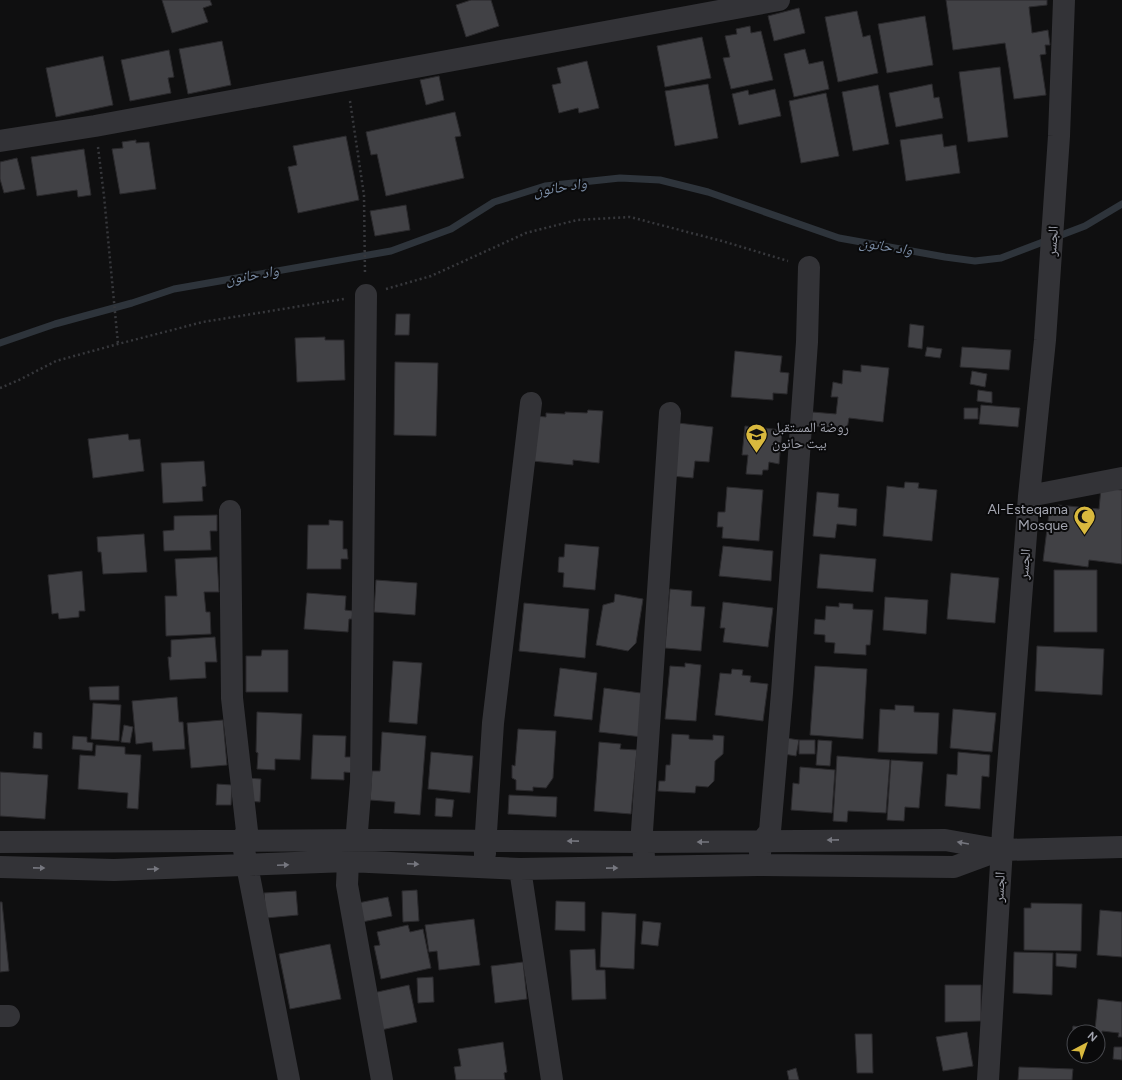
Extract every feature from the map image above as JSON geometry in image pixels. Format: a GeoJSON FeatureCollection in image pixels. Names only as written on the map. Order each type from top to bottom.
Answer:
{"type":"FeatureCollection","features":[{"type":"Feature","properties":{"kind":"street"},"geometry":{"type":"LineString","coordinates":[[0,141],[95,126],[780,0]]}},
{"type":"Feature","properties":{"kind":"street","name":"الجسر"},"geometry":{"type":"LineString","coordinates":[[988,1080],[1002,850],[1029,496],[1045,340],[1055,203],[1064,0]]}},
{"type":"Feature","properties":{"kind":"street"},"geometry":{"type":"LineString","coordinates":[[758,865],[762,841],[770,831],[782,693],[807,342],[809,267]]}},
{"type":"Feature","properties":{"kind":"street"},"geometry":{"type":"LineString","coordinates":[[366,295],[361,782],[357,831],[348,861],[347,885],[382,1080]]}},
{"type":"Feature","properties":{"kind":"street"},"geometry":{"type":"LineString","coordinates":[[486,867],[484,840],[486,832],[493,723],[531,403]]}},
{"type":"Feature","properties":{"kind":"street"},"geometry":{"type":"LineString","coordinates":[[644,867],[642,842],[670,413]]}},
{"type":"Feature","properties":{"kind":"street"},"geometry":{"type":"LineString","coordinates":[[1029,496],[1122,478]]}},
{"type":"Feature","properties":{"kind":"street"},"geometry":{"type":"LineString","coordinates":[[230,511],[232,698],[247,831],[242,840],[289,1080]]}},
{"type":"Feature","properties":{"kind":"street"},"geometry":{"type":"LineString","coordinates":[[0,842],[242,840],[484,840],[642,842],[944,840],[1002,850],[1122,846]]}},
{"type":"Feature","properties":{"kind":"street"},"geometry":{"type":"LineString","coordinates":[[0,868],[114,870],[348,861],[520,869],[758,865],[954,867],[1002,850]]}},
{"type":"Feature","properties":{"kind":"street"},"geometry":{"type":"LineString","coordinates":[[520,869],[552,1080]]}},
{"type":"Feature","properties":{"kind":"path"},"geometry":{"type":"LineString","coordinates":[[347,80],[364,195],[366,295]]}},
{"type":"Feature","properties":{"kind":"path"},"geometry":{"type":"LineString","coordinates":[[95,126],[104,196],[118,344]]}},
{"type":"Feature","properties":{"kind":"path"},"geometry":{"type":"LineString","coordinates":[[0,388],[56,361],[203,322],[366,295],[431,276],[526,233],[577,220],[630,217],[722,241],[809,267]]}},
{"type":"Feature","properties":{"kind":"building"},"geometry":{"type":"Polygon","coordinates":[[[162,0],[210,0],[212,5],[203,8],[208,22],[172,33],[162,0]]]}},
{"type":"Feature","properties":{"kind":"building"},"geometry":{"type":"Polygon","coordinates":[[[471,0],[491,0],[499,26],[466,37],[456,5],[471,0]]]}},
{"type":"Feature","properties":{"kind":"building"},"geometry":{"type":"Polygon","coordinates":[[[946,0],[1047,0],[1047,5],[1029,7],[1032,33],[1048,30],[1050,45],[1045,45],[1046,54],[1040,55],[1046,95],[1014,99],[1005,43],[953,50],[946,0]]]}},
{"type":"Feature","properties":{"kind":"building"},"geometry":{"type":"Polygon","coordinates":[[[799,8],[805,33],[774,41],[768,16],[799,8]]]}},
{"type":"Feature","properties":{"kind":"building"},"geometry":{"type":"Polygon","coordinates":[[[857,11],[863,37],[870,35],[878,73],[838,82],[825,17],[857,11]]]}},
{"type":"Feature","properties":{"kind":"building"},"geometry":{"type":"Polygon","coordinates":[[[925,16],[933,65],[887,73],[878,24],[925,16]]]}},
{"type":"Feature","properties":{"kind":"building"},"geometry":{"type":"Polygon","coordinates":[[[750,26],[751,33],[761,31],[773,80],[731,89],[723,58],[730,57],[725,36],[737,34],[736,29],[750,26]]]}},
{"type":"Feature","properties":{"kind":"building"},"geometry":{"type":"Polygon","coordinates":[[[702,37],[711,78],[665,87],[657,46],[702,37]]]}},
{"type":"Feature","properties":{"kind":"building"},"geometry":{"type":"Polygon","coordinates":[[[222,41],[231,85],[188,94],[179,49],[222,41]]]}},
{"type":"Feature","properties":{"kind":"building"},"geometry":{"type":"Polygon","coordinates":[[[805,49],[809,64],[823,61],[829,89],[794,97],[784,54],[805,49]]]}},
{"type":"Feature","properties":{"kind":"building"},"geometry":{"type":"Polygon","coordinates":[[[169,50],[174,77],[168,78],[171,93],[130,101],[121,60],[169,50]]]}},
{"type":"Feature","properties":{"kind":"building"},"geometry":{"type":"Polygon","coordinates":[[[103,56],[113,105],[56,117],[46,68],[103,56]]]}},
{"type":"Feature","properties":{"kind":"building"},"geometry":{"type":"Polygon","coordinates":[[[587,61],[599,108],[579,113],[578,108],[559,113],[552,85],[561,83],[557,68],[587,61]]]}},
{"type":"Feature","properties":{"kind":"building"},"geometry":{"type":"Polygon","coordinates":[[[1000,67],[1008,137],[968,142],[959,72],[1000,67]]]}},
{"type":"Feature","properties":{"kind":"building"},"geometry":{"type":"Polygon","coordinates":[[[439,76],[444,100],[426,105],[420,80],[439,76]]]}},
{"type":"Feature","properties":{"kind":"building"},"geometry":{"type":"Polygon","coordinates":[[[708,84],[718,138],[675,146],[665,91],[708,84]]]}},
{"type":"Feature","properties":{"kind":"building"},"geometry":{"type":"Polygon","coordinates":[[[932,84],[934,98],[939,97],[943,118],[896,127],[889,93],[932,84]]]}},
{"type":"Feature","properties":{"kind":"building"},"geometry":{"type":"Polygon","coordinates":[[[878,85],[889,144],[853,151],[842,92],[878,85]]]}},
{"type":"Feature","properties":{"kind":"building"},"geometry":{"type":"Polygon","coordinates":[[[775,89],[781,116],[739,125],[732,94],[748,90],[749,95],[775,89]]]}},
{"type":"Feature","properties":{"kind":"building"},"geometry":{"type":"Polygon","coordinates":[[[826,93],[839,156],[801,163],[789,101],[826,93]]]}},
{"type":"Feature","properties":{"kind":"building"},"geometry":{"type":"Polygon","coordinates":[[[455,112],[461,136],[455,137],[464,178],[386,196],[377,154],[371,155],[366,132],[455,112]]]}},
{"type":"Feature","properties":{"kind":"building"},"geometry":{"type":"Polygon","coordinates":[[[942,134],[944,147],[956,145],[960,173],[906,181],[900,140],[942,134]]]}},
{"type":"Feature","properties":{"kind":"building"},"geometry":{"type":"Polygon","coordinates":[[[346,136],[359,200],[298,213],[288,167],[297,165],[293,146],[346,136]]]}},
{"type":"Feature","properties":{"kind":"building"},"geometry":{"type":"Polygon","coordinates":[[[136,140],[136,143],[149,142],[156,189],[120,194],[112,149],[123,148],[122,142],[136,140]]]}},
{"type":"Feature","properties":{"kind":"building"},"geometry":{"type":"Polygon","coordinates":[[[84,149],[91,195],[78,197],[77,190],[37,196],[31,157],[84,149]]]}},
{"type":"Feature","properties":{"kind":"building"},"geometry":{"type":"Polygon","coordinates":[[[17,158],[25,189],[4,193],[0,179],[0,162],[17,158]]]}},
{"type":"Feature","properties":{"kind":"building"},"geometry":{"type":"Polygon","coordinates":[[[406,205],[410,230],[375,236],[370,211],[406,205]]]}},
{"type":"Feature","properties":{"kind":"building"},"geometry":{"type":"Polygon","coordinates":[[[396,314],[410,314],[409,335],[395,335],[396,314]]]}},
{"type":"Feature","properties":{"kind":"building"},"geometry":{"type":"Polygon","coordinates":[[[910,324],[924,326],[922,349],[908,347],[910,324]]]}},
{"type":"Feature","properties":{"kind":"building"},"geometry":{"type":"Polygon","coordinates":[[[325,337],[325,340],[344,340],[345,380],[297,382],[295,338],[325,337]]]}},
{"type":"Feature","properties":{"kind":"building"},"geometry":{"type":"Polygon","coordinates":[[[927,347],[942,349],[940,358],[925,356],[927,347]]]}},
{"type":"Feature","properties":{"kind":"building"},"geometry":{"type":"Polygon","coordinates":[[[962,347],[1011,350],[1009,370],[960,367],[962,347]]]}},
{"type":"Feature","properties":{"kind":"building"},"geometry":{"type":"Polygon","coordinates":[[[735,351],[782,356],[780,372],[789,373],[787,394],[773,393],[773,400],[731,397],[735,351]]]}},
{"type":"Feature","properties":{"kind":"building"},"geometry":{"type":"Polygon","coordinates":[[[395,362],[438,363],[436,436],[394,435],[395,362]]]}},
{"type":"Feature","properties":{"kind":"building"},"geometry":{"type":"Polygon","coordinates":[[[861,365],[889,368],[883,422],[849,418],[847,429],[811,426],[812,412],[836,414],[838,397],[831,397],[833,382],[842,384],[843,370],[861,372],[861,365]]]}},
{"type":"Feature","properties":{"kind":"building"},"geometry":{"type":"Polygon","coordinates":[[[972,371],[987,374],[985,387],[970,384],[972,371]]]}},
{"type":"Feature","properties":{"kind":"building"},"geometry":{"type":"Polygon","coordinates":[[[978,390],[992,392],[992,403],[977,401],[978,390]]]}},
{"type":"Feature","properties":{"kind":"building"},"geometry":{"type":"Polygon","coordinates":[[[981,405],[1020,408],[1018,427],[979,424],[981,405]]]}},
{"type":"Feature","properties":{"kind":"building"},"geometry":{"type":"Polygon","coordinates":[[[964,408],[978,408],[978,419],[964,419],[964,408]]]}},
{"type":"Feature","properties":{"kind":"building"},"geometry":{"type":"Polygon","coordinates":[[[588,410],[603,411],[599,463],[573,460],[573,465],[532,461],[536,416],[546,417],[546,413],[587,413],[588,410]]]}},
{"type":"Feature","properties":{"kind":"building"},"geometry":{"type":"Polygon","coordinates":[[[678,423],[713,427],[709,462],[695,461],[693,478],[672,476],[678,423]]]}},
{"type":"Feature","properties":{"kind":"building"},"geometry":{"type":"Polygon","coordinates":[[[745,426],[782,430],[779,464],[769,462],[768,470],[763,470],[762,475],[746,474],[748,455],[742,455],[745,426]]]}},
{"type":"Feature","properties":{"kind":"building"},"geometry":{"type":"Polygon","coordinates":[[[128,434],[129,440],[140,439],[144,471],[93,478],[88,439],[128,434]]]}},
{"type":"Feature","properties":{"kind":"building"},"geometry":{"type":"Polygon","coordinates":[[[204,461],[206,486],[202,487],[203,501],[163,503],[161,463],[204,461]]]}},
{"type":"Feature","properties":{"kind":"building"},"geometry":{"type":"Polygon","coordinates":[[[905,482],[919,483],[918,488],[937,490],[932,541],[883,536],[887,486],[904,488],[905,482]]]}},
{"type":"Feature","properties":{"kind":"building"},"geometry":{"type":"Polygon","coordinates":[[[727,487],[763,490],[759,541],[722,538],[723,527],[717,527],[718,512],[725,512],[727,487]]]}},
{"type":"Feature","properties":{"kind":"building","name":"Al-Esteqama Mosque"},"geometry":{"type":"Polygon","coordinates":[[[1101,488],[1122,490],[1122,564],[1089,560],[1088,567],[1043,561],[1049,513],[1057,514],[1058,505],[1099,509],[1101,488]]]}},
{"type":"Feature","properties":{"kind":"building"},"geometry":{"type":"Polygon","coordinates":[[[817,492],[839,494],[838,507],[857,509],[856,526],[837,524],[835,538],[813,536],[817,492]]]}},
{"type":"Feature","properties":{"kind":"building"},"geometry":{"type":"Polygon","coordinates":[[[217,515],[217,531],[210,531],[211,550],[164,551],[163,531],[174,530],[174,516],[217,515]]]}},
{"type":"Feature","properties":{"kind":"building"},"geometry":{"type":"Polygon","coordinates":[[[329,520],[343,521],[343,549],[347,549],[348,559],[341,559],[341,569],[307,569],[308,525],[329,525],[329,520]]]}},
{"type":"Feature","properties":{"kind":"building"},"geometry":{"type":"Polygon","coordinates":[[[144,534],[147,572],[103,574],[101,552],[98,552],[97,537],[144,534]]]}},
{"type":"Feature","properties":{"kind":"building"},"geometry":{"type":"Polygon","coordinates":[[[565,544],[599,547],[595,590],[563,587],[564,573],[558,572],[559,557],[564,557],[565,544]]]}},
{"type":"Feature","properties":{"kind":"building"},"geometry":{"type":"Polygon","coordinates":[[[723,546],[773,551],[771,581],[719,576],[723,546]]]}},
{"type":"Feature","properties":{"kind":"building"},"geometry":{"type":"Polygon","coordinates":[[[820,554],[876,559],[873,592],[817,588],[820,554]]]}},
{"type":"Feature","properties":{"kind":"building"},"geometry":{"type":"Polygon","coordinates":[[[217,557],[219,592],[204,592],[206,612],[210,612],[211,634],[166,636],[165,596],[177,596],[175,559],[217,557]]]}},
{"type":"Feature","properties":{"kind":"building"},"geometry":{"type":"Polygon","coordinates":[[[1054,570],[1097,570],[1097,632],[1054,632],[1054,570]]]}},
{"type":"Feature","properties":{"kind":"building"},"geometry":{"type":"Polygon","coordinates":[[[82,571],[85,611],[79,611],[79,617],[59,619],[58,613],[52,614],[48,575],[82,571]]]}},
{"type":"Feature","properties":{"kind":"building"},"geometry":{"type":"Polygon","coordinates":[[[951,573],[999,578],[995,623],[947,619],[951,573]]]}},
{"type":"Feature","properties":{"kind":"building"},"geometry":{"type":"Polygon","coordinates":[[[376,580],[417,583],[415,615],[374,612],[376,580]]]}},
{"type":"Feature","properties":{"kind":"building"},"geometry":{"type":"Polygon","coordinates":[[[670,589],[692,591],[691,606],[705,607],[701,651],[665,648],[670,589]]]}},
{"type":"Feature","properties":{"kind":"building"},"geometry":{"type":"Polygon","coordinates":[[[307,593],[346,596],[345,610],[353,611],[352,619],[349,619],[348,632],[304,629],[307,593]]]}},
{"type":"Feature","properties":{"kind":"building"},"geometry":{"type":"Polygon","coordinates":[[[615,594],[643,599],[636,643],[628,651],[596,645],[603,605],[614,602],[615,594]]]}},
{"type":"Feature","properties":{"kind":"building"},"geometry":{"type":"Polygon","coordinates":[[[885,597],[928,600],[926,634],[883,630],[885,597]]]}},
{"type":"Feature","properties":{"kind":"building"},"geometry":{"type":"Polygon","coordinates":[[[723,602],[773,608],[768,647],[723,642],[725,628],[720,628],[723,602]]]}},
{"type":"Feature","properties":{"kind":"building"},"geometry":{"type":"Polygon","coordinates":[[[524,603],[589,609],[585,658],[519,651],[524,603]]]}},
{"type":"Feature","properties":{"kind":"building"},"geometry":{"type":"Polygon","coordinates":[[[839,603],[853,604],[853,609],[873,610],[870,645],[866,645],[866,655],[834,653],[835,643],[825,642],[825,635],[814,634],[815,619],[825,620],[826,606],[839,607],[839,603]]]}},
{"type":"Feature","properties":{"kind":"building"},"geometry":{"type":"Polygon","coordinates":[[[215,637],[217,662],[205,662],[206,678],[170,680],[168,657],[171,657],[171,640],[215,637]]]}},
{"type":"Feature","properties":{"kind":"building"},"geometry":{"type":"Polygon","coordinates":[[[1037,646],[1104,649],[1102,695],[1035,691],[1037,646]]]}},
{"type":"Feature","properties":{"kind":"building"},"geometry":{"type":"Polygon","coordinates":[[[262,650],[288,650],[288,692],[246,692],[246,656],[261,656],[262,650]]]}},
{"type":"Feature","properties":{"kind":"building"},"geometry":{"type":"Polygon","coordinates":[[[393,661],[422,663],[417,724],[389,722],[393,661]]]}},
{"type":"Feature","properties":{"kind":"building"},"geometry":{"type":"Polygon","coordinates":[[[685,663],[701,665],[696,721],[665,719],[670,666],[685,667],[685,663]]]}},
{"type":"Feature","properties":{"kind":"building"},"geometry":{"type":"Polygon","coordinates":[[[815,666],[867,669],[863,739],[810,735],[815,666]]]}},
{"type":"Feature","properties":{"kind":"building"},"geometry":{"type":"Polygon","coordinates":[[[560,668],[597,673],[592,720],[554,716],[560,668]]]}},
{"type":"Feature","properties":{"kind":"building"},"geometry":{"type":"Polygon","coordinates":[[[732,669],[743,670],[742,675],[751,676],[750,682],[768,684],[763,721],[715,715],[720,673],[731,674],[732,669]]]}},
{"type":"Feature","properties":{"kind":"building"},"geometry":{"type":"Polygon","coordinates":[[[119,686],[119,700],[90,700],[89,687],[119,686]]]}},
{"type":"Feature","properties":{"kind":"building"},"geometry":{"type":"Polygon","coordinates":[[[604,688],[648,694],[642,737],[599,732],[604,688]]]}},
{"type":"Feature","properties":{"kind":"building"},"geometry":{"type":"Polygon","coordinates":[[[177,697],[179,722],[183,722],[185,749],[153,751],[152,742],[136,744],[132,701],[177,697]]]}},
{"type":"Feature","properties":{"kind":"building"},"geometry":{"type":"Polygon","coordinates":[[[93,703],[121,705],[119,741],[91,739],[93,703]]]}},
{"type":"Feature","properties":{"kind":"building"},"geometry":{"type":"Polygon","coordinates":[[[895,705],[914,706],[914,712],[939,713],[937,754],[878,752],[880,709],[895,710],[895,705]]]}},
{"type":"Feature","properties":{"kind":"building"},"geometry":{"type":"Polygon","coordinates":[[[953,709],[996,713],[992,752],[950,748],[953,709]]]}},
{"type":"Feature","properties":{"kind":"building"},"geometry":{"type":"Polygon","coordinates":[[[257,712],[302,714],[300,760],[275,759],[275,770],[257,769],[257,712]]]}},
{"type":"Feature","properties":{"kind":"building"},"geometry":{"type":"Polygon","coordinates":[[[223,720],[227,765],[191,768],[187,723],[223,720]]]}},
{"type":"Feature","properties":{"kind":"building"},"geometry":{"type":"Polygon","coordinates":[[[124,725],[133,727],[130,743],[121,742],[124,725]]]}},
{"type":"Feature","properties":{"kind":"building"},"geometry":{"type":"Polygon","coordinates":[[[518,729],[556,731],[553,778],[546,788],[533,787],[533,791],[516,790],[516,780],[512,778],[512,765],[515,766],[518,729]]]}},
{"type":"Feature","properties":{"kind":"building"},"geometry":{"type":"Polygon","coordinates":[[[34,732],[42,733],[42,749],[33,748],[34,732]]]}},
{"type":"Feature","properties":{"kind":"building"},"geometry":{"type":"Polygon","coordinates":[[[382,732],[426,736],[420,815],[394,813],[395,802],[370,800],[372,771],[380,771],[382,732]]]}},
{"type":"Feature","properties":{"kind":"building"},"geometry":{"type":"Polygon","coordinates":[[[672,734],[689,735],[689,739],[713,740],[713,735],[724,736],[723,754],[715,761],[714,781],[708,787],[696,786],[695,793],[658,791],[659,781],[665,781],[666,765],[670,765],[672,734]]]}},
{"type":"Feature","properties":{"kind":"building"},"geometry":{"type":"Polygon","coordinates":[[[313,735],[346,736],[345,757],[356,757],[355,773],[344,772],[344,780],[311,779],[313,735]]]}},
{"type":"Feature","properties":{"kind":"building"},"geometry":{"type":"Polygon","coordinates":[[[73,736],[87,737],[87,742],[93,743],[92,751],[72,749],[73,736]]]}},
{"type":"Feature","properties":{"kind":"building"},"geometry":{"type":"Polygon","coordinates":[[[786,738],[799,740],[796,756],[784,754],[786,738]]]}},
{"type":"Feature","properties":{"kind":"building"},"geometry":{"type":"Polygon","coordinates":[[[799,740],[815,740],[815,754],[799,754],[799,740]]]}},
{"type":"Feature","properties":{"kind":"building"},"geometry":{"type":"Polygon","coordinates":[[[818,740],[832,741],[830,766],[816,765],[818,740]]]}},
{"type":"Feature","properties":{"kind":"building"},"geometry":{"type":"Polygon","coordinates":[[[599,742],[621,744],[620,749],[637,750],[631,814],[594,811],[599,742]]]}},
{"type":"Feature","properties":{"kind":"building"},"geometry":{"type":"Polygon","coordinates":[[[96,745],[125,747],[125,754],[141,755],[138,809],[127,808],[128,793],[78,789],[80,755],[95,756],[96,745]]]}},
{"type":"Feature","properties":{"kind":"building"},"geometry":{"type":"Polygon","coordinates":[[[431,752],[473,756],[470,793],[428,789],[431,752]]]}},
{"type":"Feature","properties":{"kind":"building"},"geometry":{"type":"Polygon","coordinates":[[[958,752],[990,755],[989,777],[982,776],[980,809],[945,806],[947,774],[957,775],[958,752]]]}},
{"type":"Feature","properties":{"kind":"building"},"geometry":{"type":"Polygon","coordinates":[[[837,756],[890,760],[886,813],[848,811],[847,822],[833,821],[837,756]]]}},
{"type":"Feature","properties":{"kind":"building"},"geometry":{"type":"Polygon","coordinates":[[[891,760],[923,762],[919,808],[905,807],[904,821],[887,820],[891,760]]]}},
{"type":"Feature","properties":{"kind":"building"},"geometry":{"type":"Polygon","coordinates":[[[800,767],[835,770],[832,813],[791,810],[793,783],[799,784],[800,767]]]}},
{"type":"Feature","properties":{"kind":"building"},"geometry":{"type":"Polygon","coordinates":[[[0,772],[48,775],[45,819],[0,816],[0,772]]]}},
{"type":"Feature","properties":{"kind":"building"},"geometry":{"type":"Polygon","coordinates":[[[248,778],[261,779],[260,802],[246,801],[248,778]]]}},
{"type":"Feature","properties":{"kind":"building"},"geometry":{"type":"Polygon","coordinates":[[[217,784],[232,785],[231,805],[216,805],[217,784]]]}},
{"type":"Feature","properties":{"kind":"building"},"geometry":{"type":"Polygon","coordinates":[[[509,795],[557,797],[556,817],[508,814],[509,795]]]}},
{"type":"Feature","properties":{"kind":"building"},"geometry":{"type":"Polygon","coordinates":[[[436,798],[454,800],[452,817],[435,816],[436,798]]]}},
{"type":"Feature","properties":{"kind":"building"},"geometry":{"type":"Polygon","coordinates":[[[417,890],[419,921],[403,922],[402,891],[417,890]]]}},
{"type":"Feature","properties":{"kind":"building"},"geometry":{"type":"Polygon","coordinates":[[[296,891],[298,915],[266,918],[264,893],[296,891]]]}},
{"type":"Feature","properties":{"kind":"building"},"geometry":{"type":"Polygon","coordinates":[[[388,897],[392,916],[362,922],[358,903],[388,897]]]}},
{"type":"Feature","properties":{"kind":"building"},"geometry":{"type":"Polygon","coordinates":[[[556,901],[585,902],[585,931],[555,930],[556,901]]]}},
{"type":"Feature","properties":{"kind":"building"},"geometry":{"type":"Polygon","coordinates":[[[0,902],[2,902],[9,971],[0,972],[0,902]]]}},
{"type":"Feature","properties":{"kind":"building"},"geometry":{"type":"Polygon","coordinates":[[[1031,903],[1082,904],[1081,951],[1024,950],[1024,908],[1031,908],[1031,903]]]}},
{"type":"Feature","properties":{"kind":"building"},"geometry":{"type":"Polygon","coordinates":[[[1100,910],[1122,912],[1122,957],[1097,955],[1100,910]]]}},
{"type":"Feature","properties":{"kind":"building"},"geometry":{"type":"Polygon","coordinates":[[[602,912],[636,914],[634,969],[600,967],[602,912]]]}},
{"type":"Feature","properties":{"kind":"building"},"geometry":{"type":"Polygon","coordinates":[[[474,919],[480,965],[439,970],[437,951],[429,952],[425,925],[474,919]]]}},
{"type":"Feature","properties":{"kind":"building"},"geometry":{"type":"Polygon","coordinates":[[[643,921],[661,923],[658,946],[641,944],[643,921]]]}},
{"type":"Feature","properties":{"kind":"building"},"geometry":{"type":"Polygon","coordinates":[[[408,925],[410,932],[423,929],[431,968],[381,979],[374,946],[380,945],[377,932],[408,925]]]}},
{"type":"Feature","properties":{"kind":"building"},"geometry":{"type":"Polygon","coordinates":[[[330,944],[341,999],[290,1009],[279,954],[330,944]]]}},
{"type":"Feature","properties":{"kind":"building"},"geometry":{"type":"Polygon","coordinates":[[[595,949],[596,970],[605,970],[606,999],[572,1000],[570,950],[595,949]]]}},
{"type":"Feature","properties":{"kind":"building"},"geometry":{"type":"Polygon","coordinates":[[[1014,952],[1053,953],[1052,995],[1013,993],[1014,952]]]}},
{"type":"Feature","properties":{"kind":"building"},"geometry":{"type":"Polygon","coordinates":[[[1056,953],[1077,954],[1076,968],[1056,966],[1056,953]]]}},
{"type":"Feature","properties":{"kind":"building"},"geometry":{"type":"Polygon","coordinates":[[[523,962],[527,999],[495,1003],[491,966],[523,962]]]}},
{"type":"Feature","properties":{"kind":"building"},"geometry":{"type":"Polygon","coordinates":[[[433,977],[434,1002],[418,1003],[417,978],[433,977]]]}},
{"type":"Feature","properties":{"kind":"building"},"geometry":{"type":"Polygon","coordinates":[[[409,985],[417,1022],[381,1030],[373,993],[409,985]]]}},
{"type":"Feature","properties":{"kind":"building"},"geometry":{"type":"Polygon","coordinates":[[[945,985],[981,985],[981,1021],[945,1022],[945,985]]]}},
{"type":"Feature","properties":{"kind":"building"},"geometry":{"type":"Polygon","coordinates":[[[1098,999],[1122,1002],[1122,1037],[1118,1037],[1119,1033],[1106,1031],[1106,1024],[1096,1024],[1098,999]]]}},
{"type":"Feature","properties":{"kind":"building"},"geometry":{"type":"Polygon","coordinates":[[[967,1032],[973,1066],[943,1071],[936,1037],[967,1032]]]}},
{"type":"Feature","properties":{"kind":"building"},"geometry":{"type":"Polygon","coordinates":[[[855,1034],[872,1034],[873,1073],[857,1073],[855,1034]]]}},
{"type":"Feature","properties":{"kind":"building"},"geometry":{"type":"Polygon","coordinates":[[[503,1042],[507,1072],[504,1073],[505,1080],[456,1080],[454,1067],[461,1066],[458,1049],[503,1042]]]}},
{"type":"Feature","properties":{"kind":"building"},"geometry":{"type":"Polygon","coordinates":[[[1114,1047],[1122,1047],[1122,1060],[1113,1059],[1114,1047]]]}},
{"type":"Feature","properties":{"kind":"building"},"geometry":{"type":"Polygon","coordinates":[[[1019,1067],[1073,1069],[1072,1080],[1018,1080],[1019,1067]]]}},
{"type":"Feature","properties":{"kind":"building"},"geometry":{"type":"Polygon","coordinates":[[[796,1068],[799,1080],[789,1080],[787,1071],[796,1068]]]}},
{"type":"Feature","properties":{"kind":"waterway","name":"واد حانون"},"geometry":{"type":"LineString","coordinates":[[0,343],[55,324],[132,303],[174,289],[391,251],[451,229],[494,202],[545,186],[620,178],[660,180],[708,192],[839,238],[975,261],[1001,258],[1085,226],[1122,204]]}},
{"type":"Feature","properties":{"kind":"place","name":"روضة المستقبل بيت حانون"},"geometry":{"type":"Point","coordinates":[756,454]}},
{"type":"Feature","properties":{"kind":"place","name":"Al-Esteqama Mosque"},"geometry":{"type":"Point","coordinates":[1084,536]}}]}
